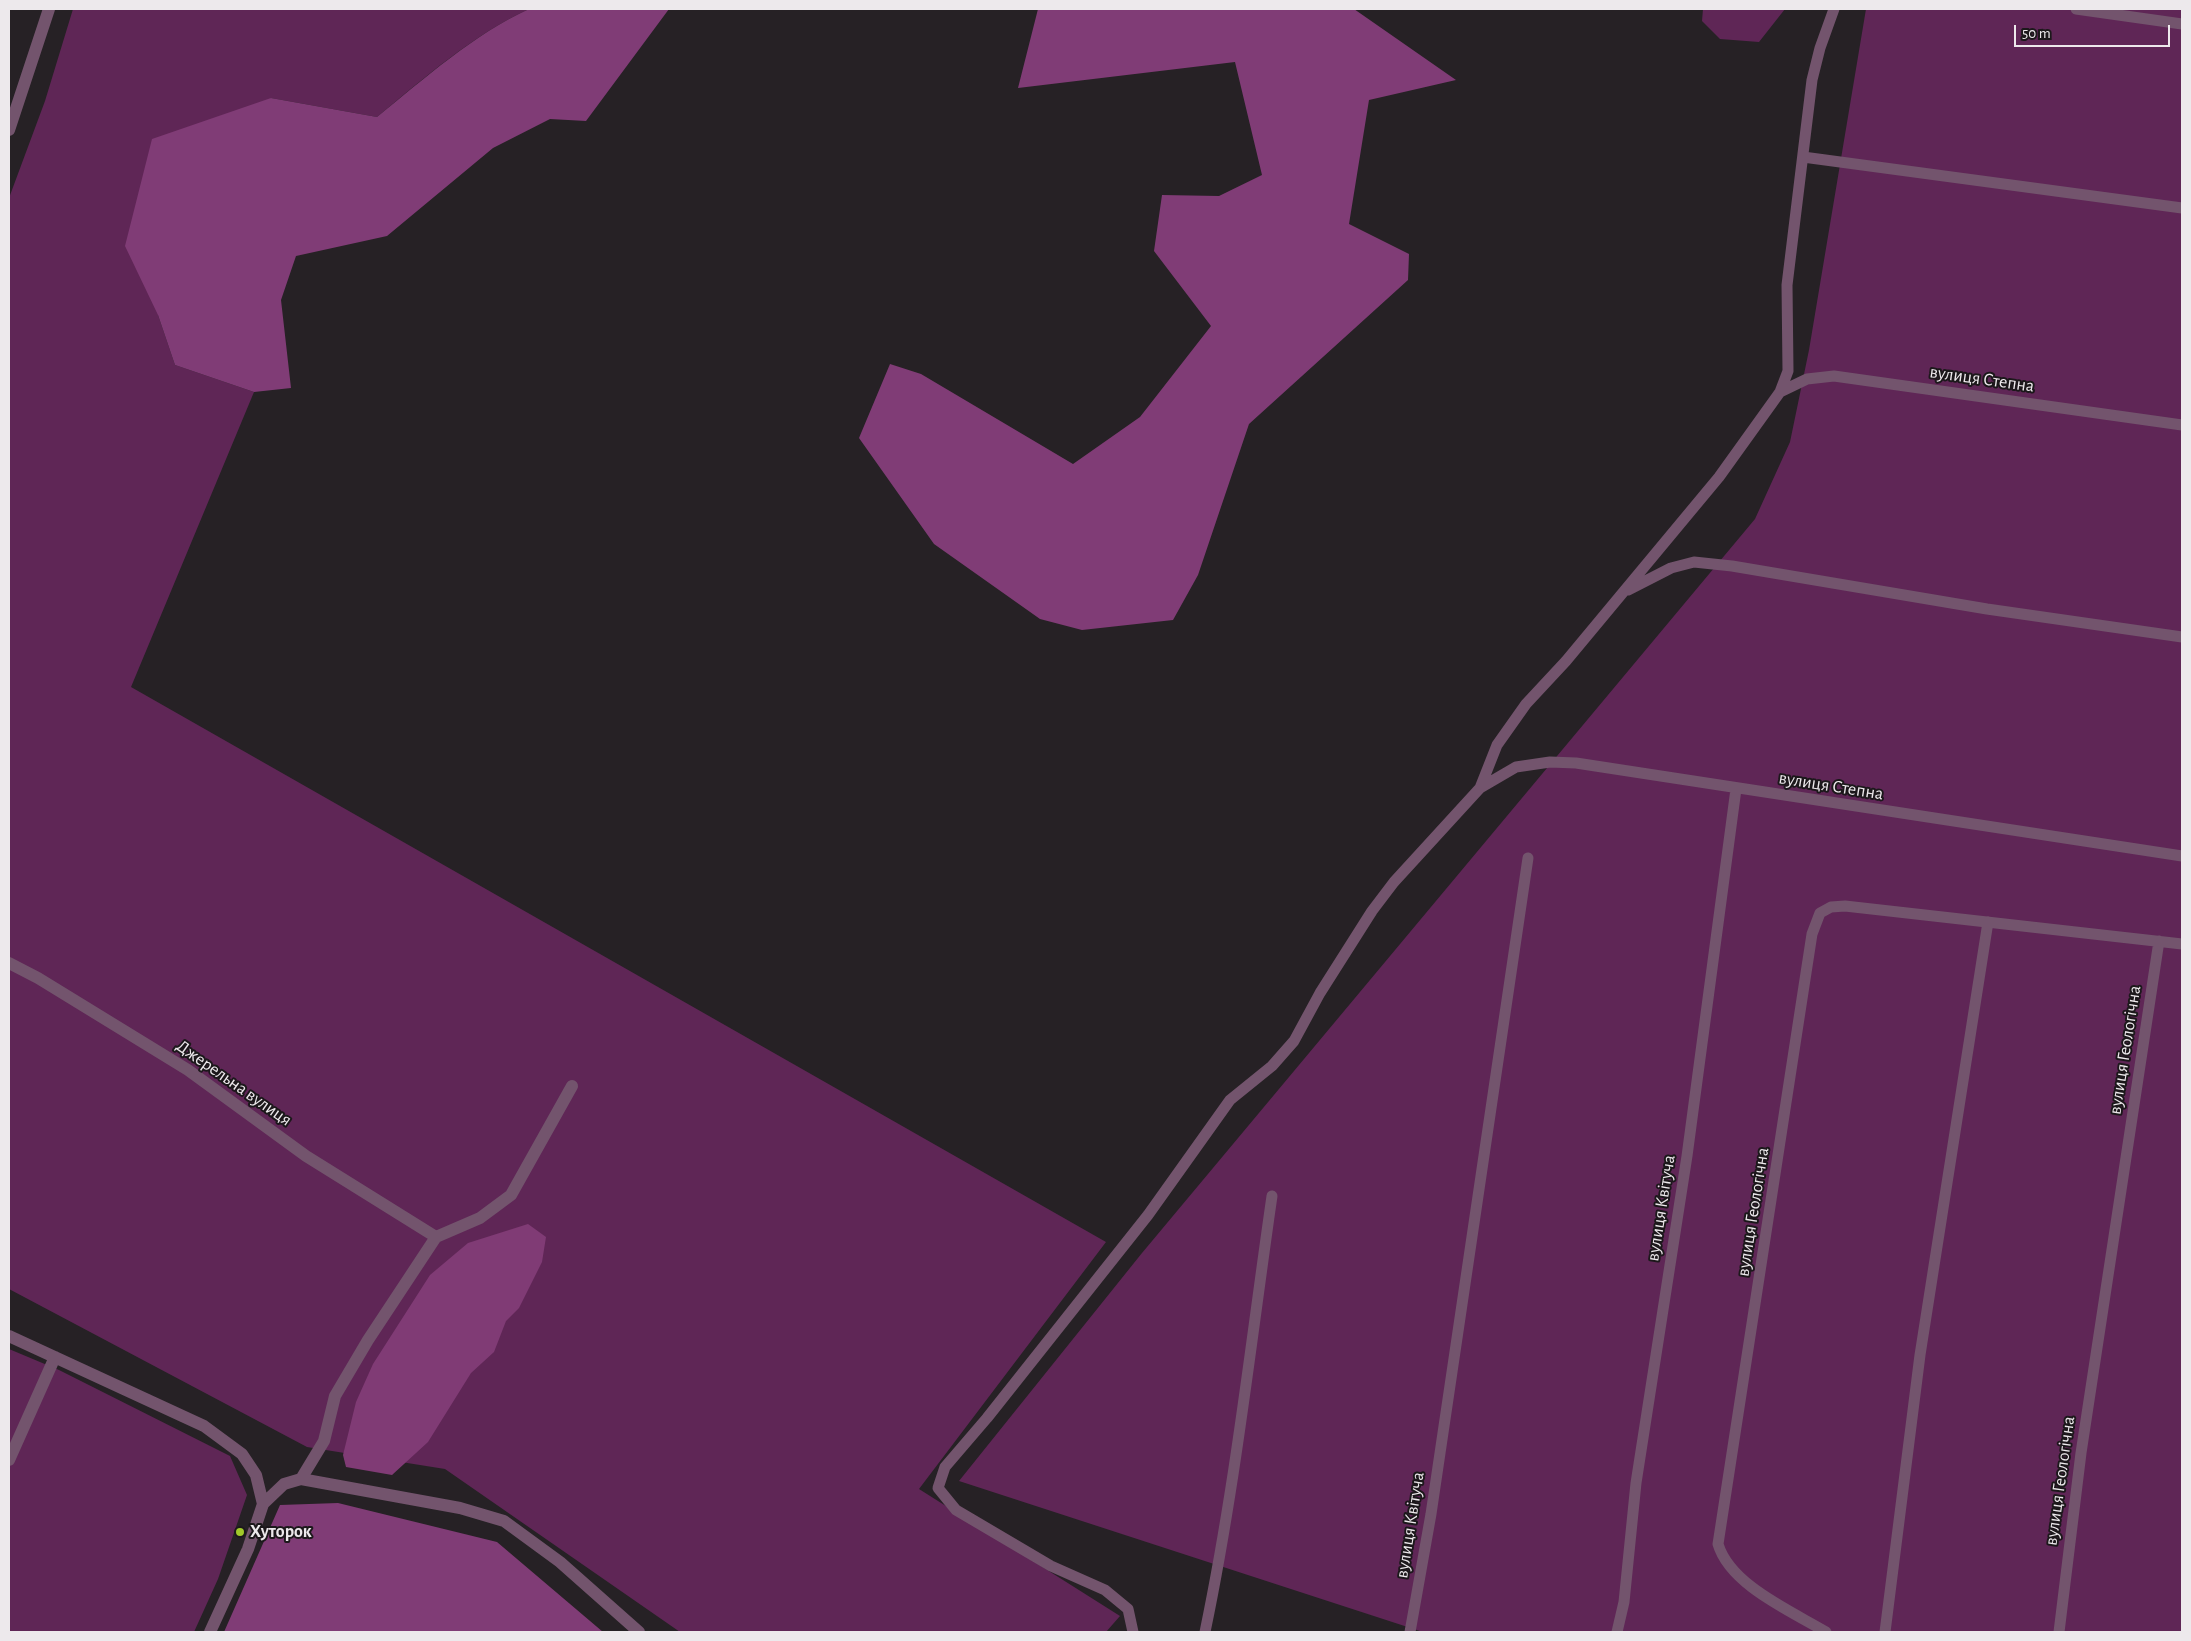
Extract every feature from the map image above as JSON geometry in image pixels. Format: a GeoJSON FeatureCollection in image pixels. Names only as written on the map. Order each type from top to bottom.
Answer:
{"type":"FeatureCollection","features":[{"type":"Feature","properties":{"kind":"street"},"geometry":{"type":"LineString","coordinates":[[9,130],[48,9]]}},
{"type":"Feature","properties":{"kind":"street","name":"Джерельна вулиця"},"geometry":{"type":"LineString","coordinates":[[9,964],[38,978],[188,1070],[306,1156],[436,1236]]}},
{"type":"Feature","properties":{"kind":"street"},"geometry":{"type":"LineString","coordinates":[[301,1479],[324,1441],[335,1396],[368,1340],[436,1236],[480,1218],[511,1195],[572,1086]]}},
{"type":"Feature","properties":{"kind":"street"},"geometry":{"type":"LineString","coordinates":[[9,1336],[204,1426],[242,1454],[256,1475],[263,1504]]}},
{"type":"Feature","properties":{"kind":"street"},"geometry":{"type":"LineString","coordinates":[[9,1460],[55,1357]]}},
{"type":"Feature","properties":{"kind":"street"},"geometry":{"type":"LineString","coordinates":[[210,1632],[248,1549],[263,1504],[284,1484],[301,1479],[460,1508],[504,1521],[560,1562],[639,1632]]}},
{"type":"Feature","properties":{"kind":"lane"},"geometry":{"type":"LineString","coordinates":[[1133,1632],[1128,1609],[1106,1590],[1051,1566],[956,1510],[938,1488],[945,1467],[987,1418],[1148,1215],[1230,1100],[1272,1066],[1294,1041],[1320,993],[1372,911],[1394,882],[1480,788],[1497,745],[1526,704],[1566,661],[1719,477],[1780,392],[1788,371],[1787,285],[1812,80],[1820,48],[1834,9]]}},
{"type":"Feature","properties":{"kind":"lane"},"geometry":{"type":"LineString","coordinates":[[2076,9],[2182,24]]}},
{"type":"Feature","properties":{"kind":"lane"},"geometry":{"type":"LineString","coordinates":[[1803,157],[2182,208]]}},
{"type":"Feature","properties":{"kind":"lane","name":"вулиця Степна"},"geometry":{"type":"LineString","coordinates":[[1780,392],[1807,379],[1834,376],[2182,425]]}},
{"type":"Feature","properties":{"kind":"lane"},"geometry":{"type":"LineString","coordinates":[[1622,593],[1671,568],[1694,562],[1732,566],[1987,609],[2182,637]]}},
{"type":"Feature","properties":{"kind":"lane","name":"вулиця Степна"},"geometry":{"type":"LineString","coordinates":[[1480,788],[1516,767],[1550,762],[1576,763],[2182,856]]}},
{"type":"Feature","properties":{"kind":"lane","name":"вулиця Квітуча"},"geometry":{"type":"LineString","coordinates":[[1617,1632],[1624,1602],[1636,1483],[1687,1156],[1736,789]]}},
{"type":"Feature","properties":{"kind":"lane","name":"вулиця Квітуча"},"geometry":{"type":"LineString","coordinates":[[1410,1632],[1432,1504],[1528,858]]}},
{"type":"Feature","properties":{"kind":"lane","name":"вулиця Геологічна"},"geometry":{"type":"LineString","coordinates":[[1826,1632],[1750,1585],[1731,1569],[1722,1556],[1718,1544],[1812,934],[1820,913],[1831,907],[1845,906],[2159,941],[2082,1443],[2059,1632]]}},
{"type":"Feature","properties":{"kind":"lane"},"geometry":{"type":"LineString","coordinates":[[1885,1632],[1920,1355],[1988,922]]}},
{"type":"Feature","properties":{"kind":"lane"},"geometry":{"type":"LineString","coordinates":[[2159,941],[2182,944]]}},
{"type":"Feature","properties":{"kind":"lane"},"geometry":{"type":"LineString","coordinates":[[1205,1632],[1216,1581],[1272,1196]]}},
{"type":"Feature","properties":{"kind":"shaded area"},"geometry":{"type":"Polygon","coordinates":[[[73,9],[529,9],[469,44],[377,117],[271,98],[158,315],[175,365],[254,392],[131,687],[1106,1242],[919,1489],[1120,1616],[1106,1632],[680,1632],[445,1469],[307,1447],[9,1289],[9,198],[45,101],[73,9]]]}},
{"type":"Feature","properties":{"kind":"shaded area"},"geometry":{"type":"Polygon","coordinates":[[[529,9],[669,9],[586,121],[550,119],[493,148],[387,236],[296,256],[281,300],[291,388],[254,392],[175,365],[158,315],[125,246],[152,139],[271,98],[377,117],[469,44],[529,9]]]}},
{"type":"Feature","properties":{"kind":"shaded area"},"geometry":{"type":"Polygon","coordinates":[[[1038,9],[1354,9],[1456,80],[1369,100],[1349,224],[1409,254],[1408,280],[1249,424],[1198,575],[1173,620],[1082,630],[1040,619],[934,544],[859,438],[890,364],[921,374],[1073,464],[1140,417],[1211,326],[1154,251],[1162,195],[1219,196],[1262,175],[1235,62],[1018,88],[1038,9]]]}},
{"type":"Feature","properties":{"kind":"shaded area"},"geometry":{"type":"Polygon","coordinates":[[[1703,9],[1785,9],[1759,42],[1720,39],[1702,21],[1703,9]]]}},
{"type":"Feature","properties":{"kind":"shaded area"},"geometry":{"type":"Polygon","coordinates":[[[1866,9],[2182,9],[2182,1632],[1423,1632],[959,1481],[1142,1253],[1755,519],[1790,442],[1809,350],[1866,9]]]}},
{"type":"Feature","properties":{"kind":"shaded area"},"geometry":{"type":"Polygon","coordinates":[[[528,1224],[546,1237],[542,1262],[519,1308],[506,1321],[494,1352],[471,1373],[428,1442],[392,1475],[346,1467],[343,1455],[356,1402],[373,1364],[430,1275],[468,1243],[528,1224]]]}},
{"type":"Feature","properties":{"kind":"shaded area"},"geometry":{"type":"Polygon","coordinates":[[[9,1349],[59,1370],[230,1456],[247,1495],[218,1579],[194,1632],[9,1632],[9,1349]]]}},
{"type":"Feature","properties":{"kind":"shaded area"},"geometry":{"type":"Polygon","coordinates":[[[338,1503],[497,1542],[603,1632],[224,1632],[280,1505],[338,1503]]]}},
{"type":"Feature","properties":{"kind":"place","name":"Хуторок"},"geometry":{"type":"Point","coordinates":[240,1532]}}]}
